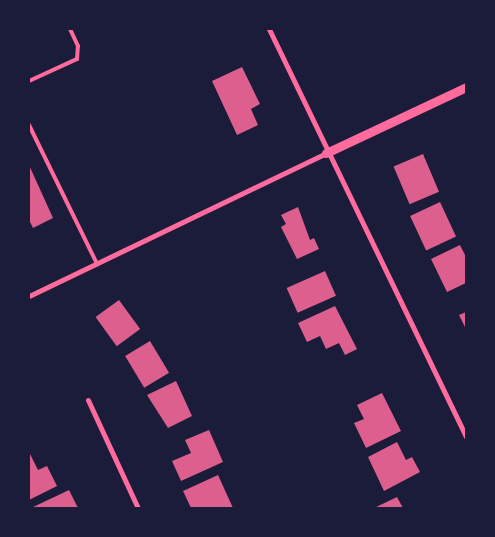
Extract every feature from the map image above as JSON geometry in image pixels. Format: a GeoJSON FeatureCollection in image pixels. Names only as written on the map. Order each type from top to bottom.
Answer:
{"type":"FeatureCollection","features":[{"type":"Feature","properties":{"kind":"street"},"geometry":{"type":"LineString","coordinates":[[269,29],[326,152],[466,438]]}},
{"type":"Feature","properties":{"kind":"street"},"geometry":{"type":"LineString","coordinates":[[29,296],[326,152],[466,87]]}},
{"type":"Feature","properties":{"kind":"street"},"geometry":{"type":"LineString","coordinates":[[88,400],[138,508]]}},
{"type":"Feature","properties":{"kind":"lane"},"geometry":{"type":"LineString","coordinates":[[29,81],[76,59],[78,46],[70,29]]}},
{"type":"Feature","properties":{"kind":"lane"},"geometry":{"type":"LineString","coordinates":[[29,125],[96,264]]}},
{"type":"Feature","properties":{"kind":"building"},"geometry":{"type":"Polygon","coordinates":[[[242,67],[260,104],[251,109],[258,125],[237,135],[212,81],[242,67]]]}},
{"type":"Feature","properties":{"kind":"building"},"geometry":{"type":"Polygon","coordinates":[[[423,154],[439,192],[410,204],[394,167],[423,154]]]}},
{"type":"Feature","properties":{"kind":"building"},"geometry":{"type":"Polygon","coordinates":[[[29,165],[53,218],[33,228],[29,220],[29,165]]]}},
{"type":"Feature","properties":{"kind":"building"},"geometry":{"type":"Polygon","coordinates":[[[440,202],[456,236],[426,250],[410,216],[440,202]]]}},
{"type":"Feature","properties":{"kind":"building"},"geometry":{"type":"Polygon","coordinates":[[[298,207],[310,240],[314,238],[319,249],[297,259],[281,227],[286,224],[281,215],[298,207]]]}},
{"type":"Feature","properties":{"kind":"building"},"geometry":{"type":"Polygon","coordinates":[[[460,245],[466,257],[466,283],[447,292],[431,259],[460,245]]]}},
{"type":"Feature","properties":{"kind":"building"},"geometry":{"type":"Polygon","coordinates":[[[325,271],[336,296],[298,313],[287,288],[325,271]]]}},
{"type":"Feature","properties":{"kind":"building"},"geometry":{"type":"Polygon","coordinates":[[[119,300],[140,329],[117,346],[96,317],[119,300]]]}},
{"type":"Feature","properties":{"kind":"building"},"geometry":{"type":"Polygon","coordinates":[[[335,306],[357,349],[345,355],[339,343],[326,349],[320,336],[307,342],[298,323],[335,306]]]}},
{"type":"Feature","properties":{"kind":"building"},"geometry":{"type":"Polygon","coordinates":[[[466,312],[466,329],[459,315],[466,312]]]}},
{"type":"Feature","properties":{"kind":"building"},"geometry":{"type":"Polygon","coordinates":[[[150,341],[169,373],[144,388],[125,356],[150,341]]]}},
{"type":"Feature","properties":{"kind":"building"},"geometry":{"type":"Polygon","coordinates":[[[176,381],[192,416],[168,428],[147,395],[176,381]]]}},
{"type":"Feature","properties":{"kind":"building"},"geometry":{"type":"Polygon","coordinates":[[[382,393],[401,431],[366,448],[354,423],[364,419],[357,405],[382,393]]]}},
{"type":"Feature","properties":{"kind":"building"},"geometry":{"type":"Polygon","coordinates":[[[209,430],[223,462],[181,481],[172,461],[191,453],[185,440],[209,430]]]}},
{"type":"Feature","properties":{"kind":"building"},"geometry":{"type":"Polygon","coordinates":[[[397,442],[406,460],[412,457],[420,472],[384,491],[368,457],[397,442]]]}},
{"type":"Feature","properties":{"kind":"building"},"geometry":{"type":"Polygon","coordinates":[[[29,452],[38,470],[47,466],[57,486],[29,500],[29,452]]]}},
{"type":"Feature","properties":{"kind":"building"},"geometry":{"type":"Polygon","coordinates":[[[218,475],[233,508],[191,508],[183,491],[218,475]]]}},
{"type":"Feature","properties":{"kind":"building"},"geometry":{"type":"Polygon","coordinates":[[[69,490],[78,508],[31,508],[69,490]]]}},
{"type":"Feature","properties":{"kind":"building"},"geometry":{"type":"Polygon","coordinates":[[[397,497],[403,508],[374,508],[397,497]]]}}]}
